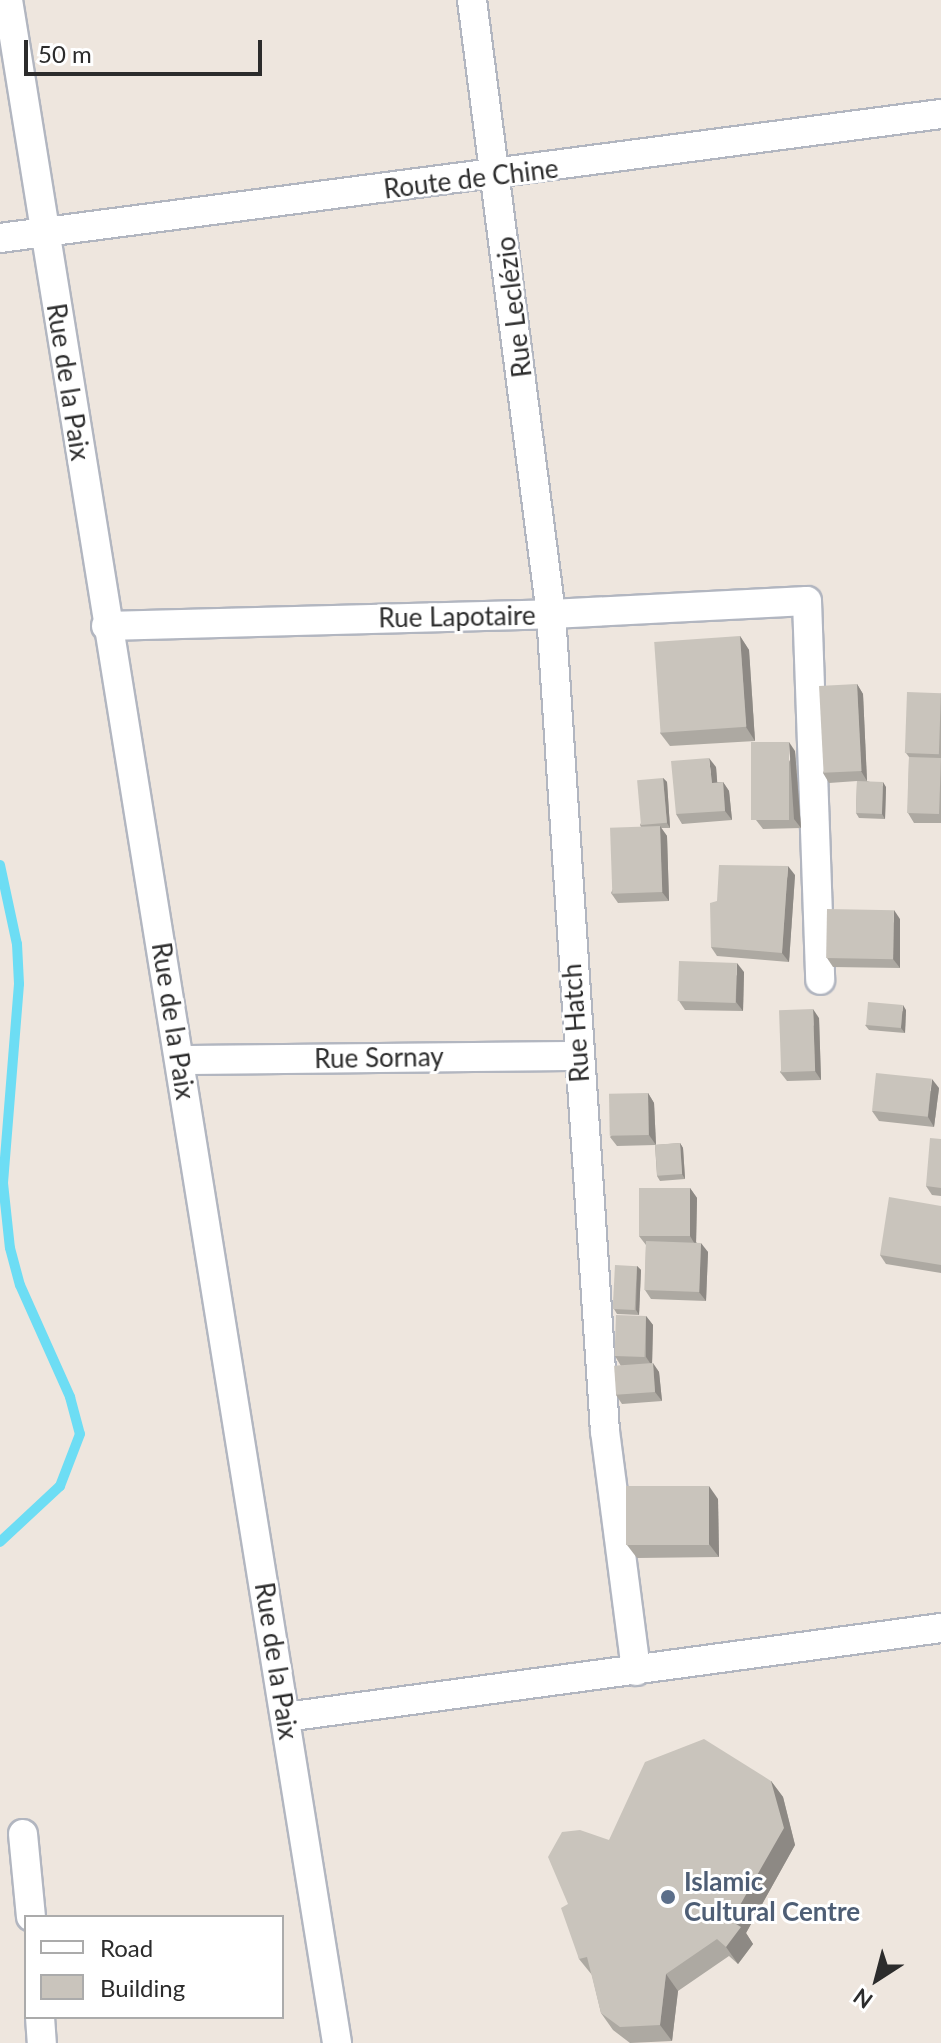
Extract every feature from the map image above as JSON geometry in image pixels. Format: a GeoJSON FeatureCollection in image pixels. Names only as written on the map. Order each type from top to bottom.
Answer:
{"type":"FeatureCollection","features":[{"type":"Feature","properties":{"kind":"street","name":"Rue de la Paix"},"geometry":{"type":"LineString","coordinates":[[8,0],[106,626],[180,1060],[337,2043]]}},
{"type":"Feature","properties":{"kind":"street","name":"Rue Leclézio"},"geometry":{"type":"LineString","coordinates":[[472,0],[498,176],[551,614]]}},
{"type":"Feature","properties":{"kind":"street","name":"Route de Chine"},"geometry":{"type":"LineString","coordinates":[[0,238],[498,176],[941,114]]}},
{"type":"Feature","properties":{"kind":"street","name":"Rue Lapotaire"},"geometry":{"type":"LineString","coordinates":[[106,626],[551,614],[807,601],[820,980]]}},
{"type":"Feature","properties":{"kind":"street","name":"Rue Hatch"},"geometry":{"type":"LineString","coordinates":[[551,614],[605,1431],[636,1671]]}},
{"type":"Feature","properties":{"kind":"street","name":"Rue Sornay"},"geometry":{"type":"LineString","coordinates":[[180,1060],[578,1056]]}},
{"type":"Feature","properties":{"kind":"street"},"geometry":{"type":"LineString","coordinates":[[286,1717],[941,1628]]}},
{"type":"Feature","properties":{"kind":"street"},"geometry":{"type":"LineString","coordinates":[[23,1834],[31,1915]]}},
{"type":"Feature","properties":{"kind":"street"},"geometry":{"type":"LineString","coordinates":[[40,2019],[42,2043]]}},
{"type":"Feature","properties":{"kind":"building"},"geometry":{"type":"Polygon","coordinates":[[[740,636],[746,727],[661,733],[654,642],[740,636]]]}},
{"type":"Feature","properties":{"kind":"building"},"geometry":{"type":"Polygon","coordinates":[[[857,684],[862,771],[824,773],[819,686],[857,684]]]}},
{"type":"Feature","properties":{"kind":"building"},"geometry":{"type":"Polygon","coordinates":[[[907,692],[941,693],[939,754],[905,753],[907,692]]]}},
{"type":"Feature","properties":{"kind":"building"},"geometry":{"type":"Polygon","coordinates":[[[751,742],[789,742],[789,820],[751,820],[751,742]]]}},
{"type":"Feature","properties":{"kind":"building"},"geometry":{"type":"Polygon","coordinates":[[[909,757],[941,758],[939,814],[907,813],[909,757]]]}},
{"type":"Feature","properties":{"kind":"building"},"geometry":{"type":"Polygon","coordinates":[[[709,758],[712,783],[723,782],[725,811],[676,814],[671,761],[709,758]]]}},
{"type":"Feature","properties":{"kind":"building"},"geometry":{"type":"Polygon","coordinates":[[[663,778],[667,823],[641,825],[637,780],[663,778]]]}},
{"type":"Feature","properties":{"kind":"building"},"geometry":{"type":"Polygon","coordinates":[[[857,781],[883,782],[882,814],[856,813],[857,781]]]}},
{"type":"Feature","properties":{"kind":"building"},"geometry":{"type":"Polygon","coordinates":[[[660,826],[662,892],[612,894],[610,828],[660,826]]]}},
{"type":"Feature","properties":{"kind":"building"},"geometry":{"type":"Polygon","coordinates":[[[719,865],[788,866],[782,953],[711,947],[710,903],[717,901],[719,865]]]}},
{"type":"Feature","properties":{"kind":"building"},"geometry":{"type":"Polygon","coordinates":[[[827,909],[894,910],[893,959],[826,958],[827,909]]]}},
{"type":"Feature","properties":{"kind":"building"},"geometry":{"type":"Polygon","coordinates":[[[679,961],[737,963],[736,1003],[678,1001],[679,961]]]}},
{"type":"Feature","properties":{"kind":"building"},"geometry":{"type":"Polygon","coordinates":[[[868,1002],[903,1005],[901,1028],[866,1025],[868,1002]]]}},
{"type":"Feature","properties":{"kind":"building"},"geometry":{"type":"Polygon","coordinates":[[[813,1009],[815,1071],[781,1072],[779,1010],[813,1009]]]}},
{"type":"Feature","properties":{"kind":"building"},"geometry":{"type":"Polygon","coordinates":[[[876,1073],[932,1079],[928,1117],[872,1111],[876,1073]]]}},
{"type":"Feature","properties":{"kind":"building"},"geometry":{"type":"Polygon","coordinates":[[[648,1093],[649,1135],[610,1136],[609,1094],[648,1093]]]}},
{"type":"Feature","properties":{"kind":"building"},"geometry":{"type":"Polygon","coordinates":[[[930,1138],[941,1139],[941,1188],[926,1186],[930,1138]]]}},
{"type":"Feature","properties":{"kind":"building"},"geometry":{"type":"Polygon","coordinates":[[[680,1143],[682,1174],[657,1176],[655,1145],[680,1143]]]}},
{"type":"Feature","properties":{"kind":"building"},"geometry":{"type":"Polygon","coordinates":[[[639,1188],[690,1188],[690,1236],[639,1236],[639,1188]]]}},
{"type":"Feature","properties":{"kind":"building"},"geometry":{"type":"Polygon","coordinates":[[[889,1197],[941,1206],[941,1265],[880,1255],[889,1197]]]}},
{"type":"Feature","properties":{"kind":"building"},"geometry":{"type":"Polygon","coordinates":[[[646,1241],[701,1243],[699,1292],[644,1290],[646,1241]]]}},
{"type":"Feature","properties":{"kind":"building"},"geometry":{"type":"Polygon","coordinates":[[[615,1265],[637,1266],[635,1310],[613,1309],[615,1265]]]}},
{"type":"Feature","properties":{"kind":"building"},"geometry":{"type":"Polygon","coordinates":[[[616,1315],[646,1316],[645,1357],[615,1356],[616,1315]]]}},
{"type":"Feature","properties":{"kind":"building"},"geometry":{"type":"Polygon","coordinates":[[[653,1363],[655,1392],[616,1395],[614,1366],[653,1363]]]}},
{"type":"Feature","properties":{"kind":"building"},"geometry":{"type":"Polygon","coordinates":[[[626,1486],[709,1486],[709,1545],[626,1545],[626,1486]]]}},
{"type":"Feature","properties":{"kind":"building","name":"Islamic Cultural Centre"},"geometry":{"type":"Polygon","coordinates":[[[704,1739],[771,1781],[784,1828],[731,1921],[741,1927],[726,1947],[717,1939],[666,1974],[660,2025],[620,2027],[601,2013],[587,1957],[579,1959],[561,1908],[568,1904],[548,1857],[562,1832],[580,1830],[609,1840],[645,1762],[704,1739]]]}},
{"type":"Feature","properties":{"kind":"waterway"},"geometry":{"type":"LineString","coordinates":[[0,865],[17,944],[19,984],[3,1183],[10,1248],[20,1285],[70,1397],[80,1434],[60,1486],[0,1542]]}},
{"type":"Feature","properties":{"kind":"place","name":"Islamic Cultural Centre"},"geometry":{"type":"Point","coordinates":[668,1897]}}]}
